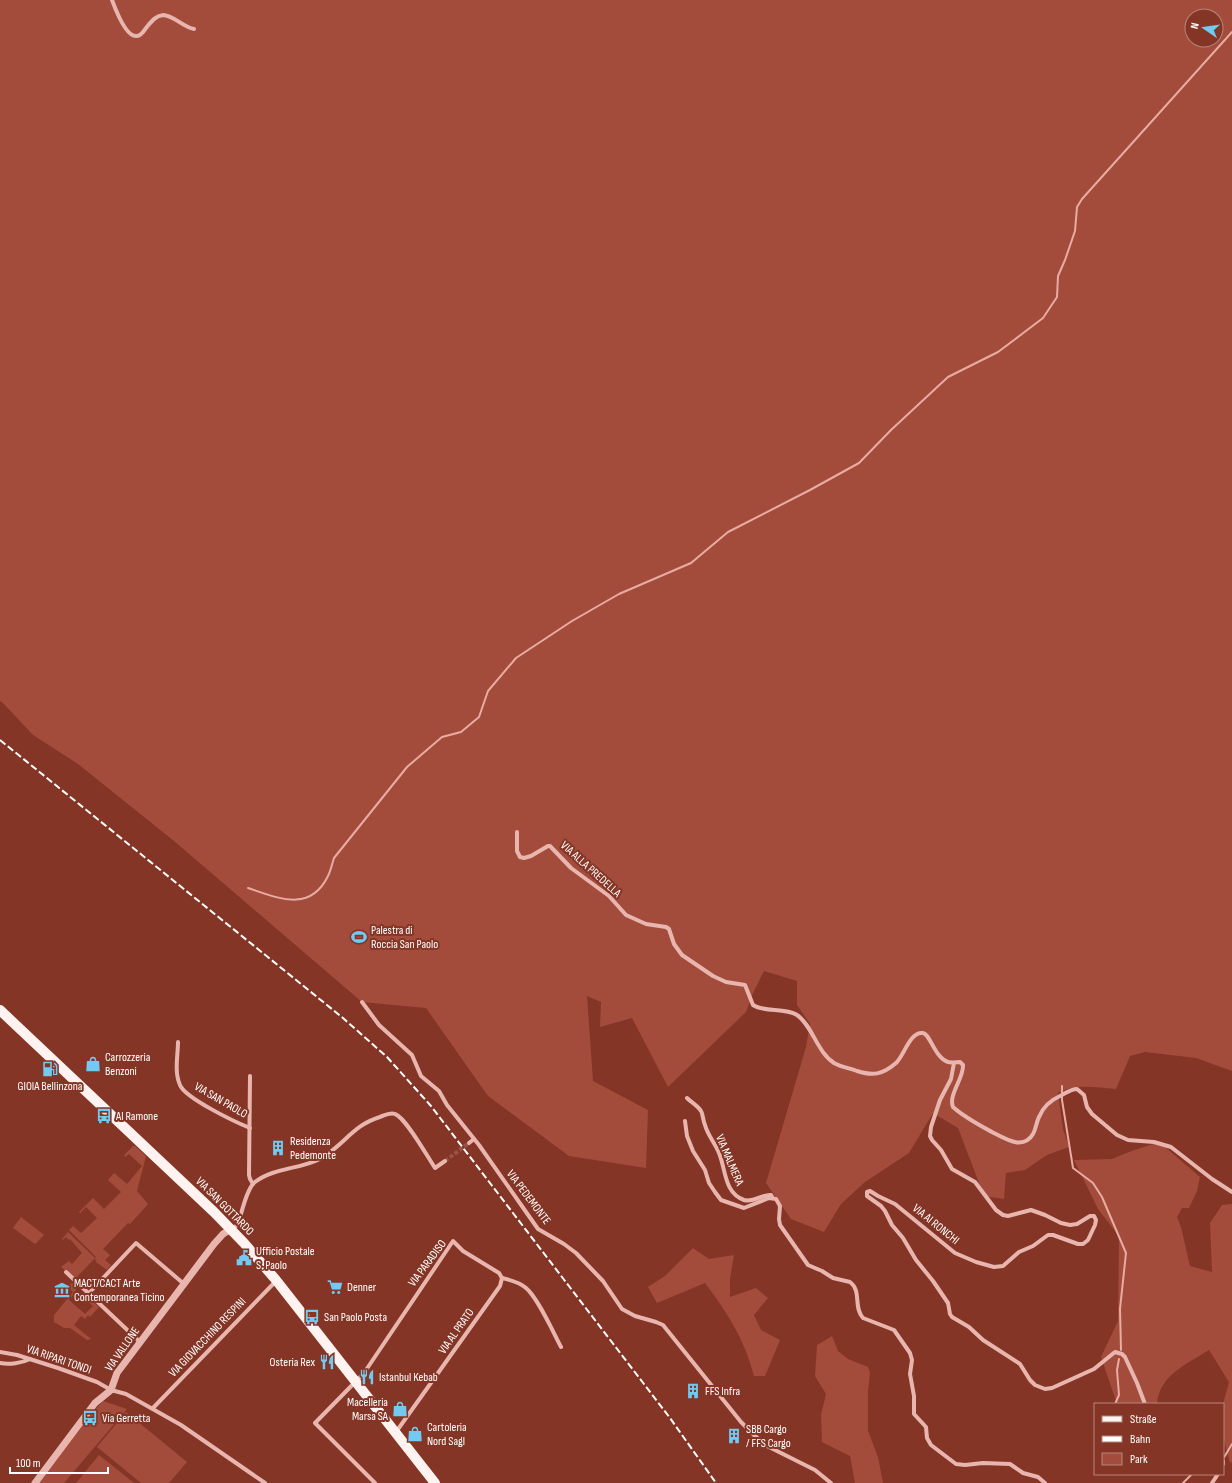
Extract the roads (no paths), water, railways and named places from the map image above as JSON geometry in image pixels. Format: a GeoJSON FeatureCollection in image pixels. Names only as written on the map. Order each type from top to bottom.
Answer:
{"type":"FeatureCollection","features":[{"type":"Feature","properties":{"kind":"main road","name":"VIA SAN GOTTARDO"},"geometry":{"type":"LineString","coordinates":[[0,1010],[231,1229],[276,1280],[435,1483]]}},
{"type":"Feature","properties":{"kind":"street"},"geometry":{"type":"LineString","coordinates":[[112,0],[122,22],[133,36],[141,34],[154,19],[163,15],[169,16],[185,27],[194,29]]}},
{"type":"Feature","properties":{"kind":"street","name":"VIA ALLA PREDELLA"},"geometry":{"type":"LineString","coordinates":[[517,832],[517,851],[520,857],[527,858],[548,846],[552,847],[571,868],[609,896],[618,908],[626,915],[646,924],[666,927],[669,929],[674,944],[682,954],[713,976],[726,982],[746,985],[753,1004],[759,1008],[787,1012],[798,1016],[827,1056],[838,1065],[866,1074],[878,1073],[897,1062],[913,1038],[922,1033],[927,1035],[934,1049],[941,1058],[948,1062],[962,1063],[963,1068],[952,1100],[953,1107],[1007,1140],[1020,1143],[1028,1139],[1033,1133],[1039,1117],[1047,1106],[1055,1098],[1073,1089],[1077,1089],[1084,1095],[1087,1107],[1092,1114],[1118,1135],[1128,1140],[1154,1142],[1171,1147],[1212,1179],[1232,1192]]}},
{"type":"Feature","properties":{"kind":"street","name":"VIA PEDEMONTE"},"geometry":{"type":"LineString","coordinates":[[362,1002],[379,1025],[412,1055],[421,1076],[439,1091],[447,1105],[485,1153],[538,1229],[564,1244],[576,1253],[603,1281],[622,1309],[635,1316],[663,1325],[741,1422],[759,1440],[781,1454],[816,1470],[831,1483]]}},
{"type":"Feature","properties":{"kind":"street","name":"VIA SAN PAOLO"},"geometry":{"type":"LineString","coordinates":[[178,1042],[178,1076],[179,1084],[182,1089],[199,1102],[250,1128]]}},
{"type":"Feature","properties":{"kind":"street","name":"VIA AI RONCHI"},"geometry":{"type":"LineString","coordinates":[[954,1063],[949,1084],[940,1100],[931,1127],[930,1136],[941,1150],[952,1169],[975,1182],[996,1210],[1003,1215],[1008,1216],[1031,1210],[1061,1223],[1070,1225],[1077,1224],[1090,1216],[1094,1216],[1096,1223],[1088,1240],[1086,1243],[1081,1244],[1053,1235],[1048,1235],[1019,1252],[1004,1266],[994,1267],[976,1262],[955,1253],[895,1204],[880,1198],[870,1191],[867,1192],[866,1196],[881,1206],[885,1211],[892,1225],[903,1238],[916,1260],[948,1303],[952,1317],[969,1327],[983,1340],[1020,1364],[1035,1385],[1045,1389],[1052,1388],[1094,1369],[1113,1353],[1118,1353],[1123,1355],[1128,1363],[1145,1403]]}},
{"type":"Feature","properties":{"kind":"street"},"geometry":{"type":"LineString","coordinates":[[250,1076],[249,1175],[253,1184]]}},
{"type":"Feature","properties":{"kind":"street","name":"VIA MALMERA"},"geometry":{"type":"LineString","coordinates":[[687,1098],[701,1111],[710,1138],[719,1154],[731,1192],[743,1200],[750,1201],[767,1195],[771,1195],[772,1198]]}},
{"type":"Feature","properties":{"kind":"street"},"geometry":{"type":"LineString","coordinates":[[231,1229],[236,1226],[239,1221],[250,1188],[253,1184],[273,1174],[317,1161],[328,1154],[362,1125],[371,1120],[389,1114],[396,1114],[405,1122],[435,1168],[444,1161]]}},
{"type":"Feature","properties":{"kind":"street","name":"VIA MALMERA"},"geometry":{"type":"LineString","coordinates":[[685,1121],[687,1136],[693,1151],[705,1170],[709,1183],[721,1200],[734,1206],[744,1208],[772,1198]]}},
{"type":"Feature","properties":{"kind":"street"},"geometry":{"type":"LineString","coordinates":[[469,1143],[474,1139]]}},
{"type":"Feature","properties":{"kind":"street"},"geometry":{"type":"LineString","coordinates":[[772,1198],[777,1200],[780,1206],[780,1225],[805,1263],[833,1278],[850,1282],[857,1290],[858,1309],[861,1316],[867,1320],[891,1328],[898,1334],[911,1358],[910,1374],[914,1391],[914,1414],[926,1427],[928,1442],[933,1448],[958,1464],[1010,1464],[1020,1471],[1038,1478],[1045,1483]]}},
{"type":"Feature","properties":{"kind":"street","name":"VIA VALLONE"},"geometry":{"type":"LineString","coordinates":[[35,1483],[95,1403],[111,1390],[117,1373],[214,1244],[223,1234],[231,1229]]}},
{"type":"Feature","properties":{"kind":"street","name":"VIA PARADISO"},"geometry":{"type":"LineString","coordinates":[[376,1483],[315,1422],[364,1373],[453,1242],[463,1251],[499,1273],[502,1278],[515,1282],[528,1290],[547,1320],[561,1347]]}},
{"type":"Feature","properties":{"kind":"street"},"geometry":{"type":"LineString","coordinates":[[89,1294],[136,1244],[184,1284]]}},
{"type":"Feature","properties":{"kind":"street"},"geometry":{"type":"LineString","coordinates":[[66,1272],[140,1342]]}},
{"type":"Feature","properties":{"kind":"street","name":"VIA AL PRATO"},"geometry":{"type":"LineString","coordinates":[[396,1433],[500,1286],[502,1278]]}},
{"type":"Feature","properties":{"kind":"street","name":"VIA GIOVACCHINO RESPINI"},"geometry":{"type":"LineString","coordinates":[[153,1408],[276,1280]]}},
{"type":"Feature","properties":{"kind":"street","name":"VIA RIPARI TONDI"},"geometry":{"type":"LineString","coordinates":[[0,1352],[30,1359],[97,1382],[111,1390]]}},
{"type":"Feature","properties":{"kind":"street"},"geometry":{"type":"LineString","coordinates":[[0,1363],[12,1364],[25,1362],[30,1359]]}},
{"type":"Feature","properties":{"kind":"street"},"geometry":{"type":"LineString","coordinates":[[111,1390],[126,1394],[153,1408],[181,1425],[265,1483]]}},
{"type":"Feature","properties":{"kind":"waterway"},"geometry":{"type":"LineString","coordinates":[[248,888],[271,896],[292,900],[303,899],[312,895],[321,888],[328,876],[334,858],[407,767],[442,737],[461,732],[479,717],[488,691],[516,658],[572,621],[619,594],[691,563],[728,532],[859,463],[891,430],[948,377],[998,352],[1043,318],[1057,297],[1058,276],[1075,231],[1077,207],[1082,199],[1232,32]]}},
{"type":"Feature","properties":{"kind":"waterway"},"geometry":{"type":"LineString","coordinates":[[1062,1086],[1062,1100],[1073,1168],[1093,1183],[1102,1197],[1126,1253],[1120,1309],[1121,1350]]}},
{"type":"Feature","properties":{"kind":"waterway"},"geometry":{"type":"LineString","coordinates":[[1115,1403],[1119,1395],[1117,1370],[1119,1359]]}},
{"type":"Feature","properties":{"kind":"waterway"},"geometry":{"type":"LineString","coordinates":[[1224,1457],[1232,1444]]}},
{"type":"Feature","properties":{"kind":"waterway"},"geometry":{"type":"LineString","coordinates":[[1183,1483],[1191,1475]]}},
{"type":"Feature","properties":{"kind":"tunnel"},"geometry":{"type":"LineString","coordinates":[[445,1161],[469,1143]]}},
{"type":"Feature","properties":{"kind":"railway"},"geometry":{"type":"LineString","coordinates":[[0,740],[343,1018],[387,1057],[431,1106],[670,1418],[716,1483]]}},
{"type":"Feature","properties":{"kind":"place","name":"Palestra di Roccia San Paolo"},"geometry":{"type":"Point","coordinates":[359,937]}},
{"type":"Feature","properties":{"kind":"place","name":"Carrozzeria Benzoni"},"geometry":{"type":"Point","coordinates":[93,1064]}},
{"type":"Feature","properties":{"kind":"place","name":"GIOIA Bellinzona"},"geometry":{"type":"Point","coordinates":[50,1069]}},
{"type":"Feature","properties":{"kind":"place","name":"Al Ramone"},"geometry":{"type":"Point","coordinates":[104,1116]}},
{"type":"Feature","properties":{"kind":"place","name":"Residenza Pedemonte"},"geometry":{"type":"Point","coordinates":[278,1148]}},
{"type":"Feature","properties":{"kind":"place","name":"Ufficio Postale S. Paolo"},"geometry":{"type":"Point","coordinates":[244,1258]}},
{"type":"Feature","properties":{"kind":"place","name":"Denner"},"geometry":{"type":"Point","coordinates":[335,1287]}},
{"type":"Feature","properties":{"kind":"place","name":"MACT/CACT Arte Contemporanea Ticino"},"geometry":{"type":"Point","coordinates":[62,1290]}},
{"type":"Feature","properties":{"kind":"place","name":"San Paolo Posta"},"geometry":{"type":"Point","coordinates":[312,1317]}},
{"type":"Feature","properties":{"kind":"place","name":"Osteria Rex"},"geometry":{"type":"Point","coordinates":[327,1362]}},
{"type":"Feature","properties":{"kind":"place","name":"Istanbul Kebab"},"geometry":{"type":"Point","coordinates":[367,1377]}},
{"type":"Feature","properties":{"kind":"place","name":"FFS Infra"},"geometry":{"type":"Point","coordinates":[693,1391]}},
{"type":"Feature","properties":{"kind":"place","name":"Macelleria Marsa SA"},"geometry":{"type":"Point","coordinates":[400,1409]}},
{"type":"Feature","properties":{"kind":"place","name":"Via Gerretta"},"geometry":{"type":"Point","coordinates":[90,1418]}},
{"type":"Feature","properties":{"kind":"place","name":"Cartoleria Nord Sagl"},"geometry":{"type":"Point","coordinates":[415,1434]}},
{"type":"Feature","properties":{"kind":"place","name":"SBB Cargo / FFS Cargo"},"geometry":{"type":"Point","coordinates":[734,1436]}}]}
